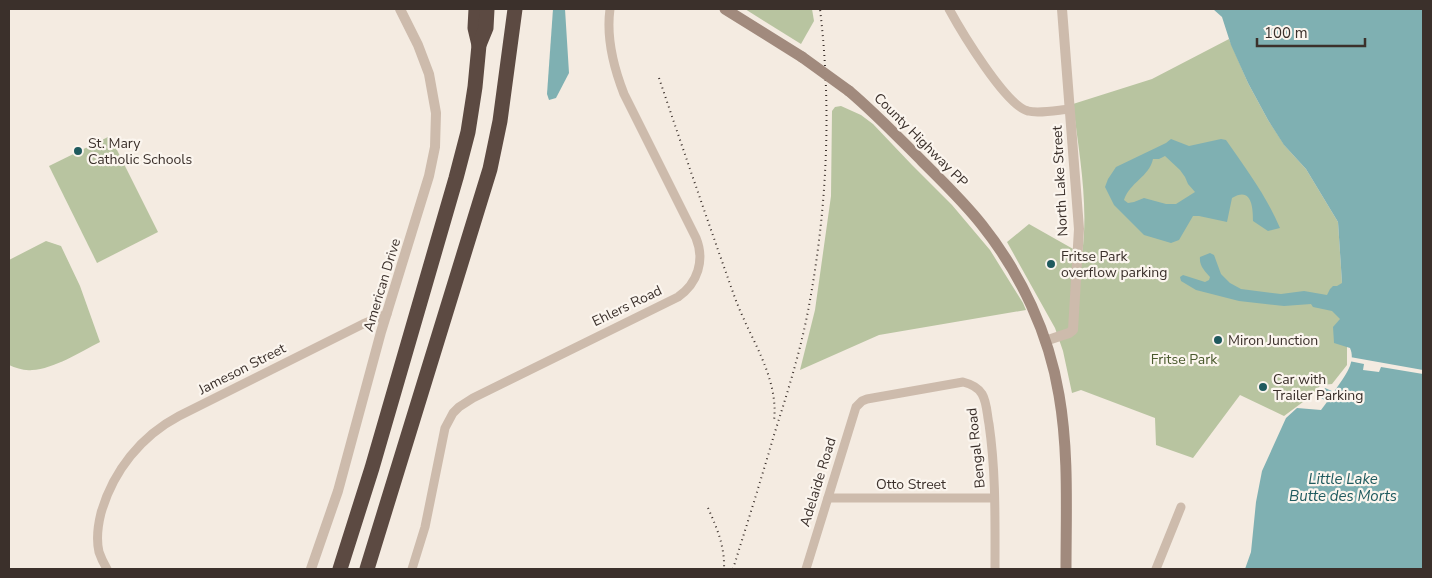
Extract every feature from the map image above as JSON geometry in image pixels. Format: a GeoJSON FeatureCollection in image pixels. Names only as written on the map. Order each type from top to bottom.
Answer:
{"type":"FeatureCollection","features":[{"type":"Feature","properties":{"kind":"highway"},"geometry":{"type":"LineString","coordinates":[[476,9],[475,28],[479,45]]}},
{"type":"Feature","properties":{"kind":"highway"},"geometry":{"type":"LineString","coordinates":[[340,569],[372,468],[456,178],[468,132],[479,45],[486,28],[488,9]]}},
{"type":"Feature","properties":{"kind":"highway"},"geometry":{"type":"LineString","coordinates":[[367,569],[490,169],[500,121],[515,9]]}},
{"type":"Feature","properties":{"kind":"main road","name":"County Highway PP"},"geometry":{"type":"LineString","coordinates":[[725,9],[802,57],[849,91],[881,120],[962,202],[982,225],[1022,285],[1045,341]]}},
{"type":"Feature","properties":{"kind":"main road"},"geometry":{"type":"LineString","coordinates":[[1045,341],[1056,380],[1063,426],[1066,569]]}},
{"type":"Feature","properties":{"kind":"street","name":"American Drive"},"geometry":{"type":"LineString","coordinates":[[312,569],[338,490],[387,314],[431,168],[436,136],[435,103],[429,74],[418,45],[400,9]]}},
{"type":"Feature","properties":{"kind":"street","name":"Ehlers Road"},"geometry":{"type":"LineString","coordinates":[[412,569],[425,527],[445,428],[453,413],[473,398],[678,296],[689,288],[698,271],[700,252],[696,238],[618,79],[613,64],[610,40],[610,9]]}},
{"type":"Feature","properties":{"kind":"street"},"geometry":{"type":"LineString","coordinates":[[950,9],[990,73],[1016,106],[1029,112],[1070,109]]}},
{"type":"Feature","properties":{"kind":"street","name":"North Lake Street"},"geometry":{"type":"LineString","coordinates":[[1045,341],[1072,332],[1080,229],[1062,9]]}},
{"type":"Feature","properties":{"kind":"street","name":"Jameson Street"},"geometry":{"type":"LineString","coordinates":[[107,569],[99,552],[97,541],[107,494],[123,466],[142,442],[167,422],[387,314]]}},
{"type":"Feature","properties":{"kind":"street","name":"Bengal Road"},"geometry":{"type":"LineString","coordinates":[[859,404],[867,399],[958,383],[974,386],[982,393],[993,452],[995,569]]}},
{"type":"Feature","properties":{"kind":"street","name":"Adelaide Road"},"geometry":{"type":"LineString","coordinates":[[806,569],[853,412],[859,404]]}},
{"type":"Feature","properties":{"kind":"street","name":"Otto Street"},"geometry":{"type":"LineString","coordinates":[[828,498],[994,498]]}},
{"type":"Feature","properties":{"kind":"street"},"geometry":{"type":"LineString","coordinates":[[1156,569],[1181,507]]}},
{"type":"Feature","properties":{"kind":"green space"},"geometry":{"type":"Polygon","coordinates":[[[745,9],[812,9],[814,21],[801,44],[745,9]]]}},
{"type":"Feature","properties":{"kind":"green space","name":"Fritse Park"},"geometry":{"type":"Polygon","coordinates":[[[1229,39],[1248,83],[1268,120],[1285,146],[1306,169],[1338,222],[1342,283],[1347,320],[1347,365],[1332,384],[1321,385],[1307,399],[1284,416],[1240,395],[1193,458],[1156,445],[1155,418],[1081,390],[1072,393],[1063,351],[1055,328],[1007,242],[1029,224],[1082,254],[1084,198],[1073,104],[1152,79],[1229,39]]]}},
{"type":"Feature","properties":{"kind":"green space"},"geometry":{"type":"Polygon","coordinates":[[[841,106],[861,115],[873,124],[952,205],[990,250],[1026,310],[879,335],[800,370],[815,310],[831,196],[832,111],[835,107],[841,106]]]}},
{"type":"Feature","properties":{"kind":"green space"},"geometry":{"type":"Polygon","coordinates":[[[110,136],[158,232],[97,263],[49,166],[110,136]]]}},
{"type":"Feature","properties":{"kind":"green space"},"geometry":{"type":"Polygon","coordinates":[[[46,241],[61,246],[80,286],[100,342],[49,367],[23,370],[9,365],[9,260],[46,241]]]}},
{"type":"Feature","properties":{"kind":"water"},"geometry":{"type":"Polygon","coordinates":[[[553,9],[565,9],[569,73],[556,98],[549,100],[547,94],[553,9]]]}},
{"type":"Feature","properties":{"kind":"water","name":"Little Lake Butte des Morts"},"geometry":{"type":"Polygon","coordinates":[[[1213,9],[1423,9],[1423,569],[1245,569],[1251,552],[1256,502],[1262,471],[1286,418],[1297,408],[1321,410],[1327,402],[1320,397],[1325,388],[1334,392],[1348,371],[1352,354],[1350,348],[1334,343],[1333,327],[1340,319],[1332,311],[1313,307],[1311,304],[1284,306],[1239,301],[1196,290],[1181,281],[1180,277],[1183,275],[1205,282],[1209,280],[1210,277],[1201,266],[1200,257],[1210,253],[1214,255],[1221,274],[1230,283],[1241,289],[1281,294],[1304,291],[1327,295],[1333,286],[1342,283],[1338,222],[1306,169],[1284,145],[1268,120],[1248,83],[1231,45],[1222,17],[1213,9]]]}},
{"type":"Feature","properties":{"kind":"water"},"geometry":{"type":"Polygon","coordinates":[[[1171,139],[1189,146],[1221,139],[1226,140],[1262,193],[1280,228],[1268,231],[1253,221],[1253,210],[1250,200],[1244,195],[1239,195],[1232,198],[1227,222],[1193,216],[1179,240],[1171,243],[1144,235],[1114,205],[1105,187],[1116,167],[1171,139]],[[1165,156],[1153,159],[1148,170],[1130,189],[1124,200],[1128,203],[1144,198],[1166,204],[1176,204],[1195,192],[1180,170],[1165,156]]]}},
{"type":"Feature","properties":{"kind":"pier"},"geometry":{"type":"Polygon","coordinates":[[[1350,357],[1423,370],[1423,374],[1381,367],[1379,372],[1363,370],[1364,364],[1349,361],[1350,357]]]}},
{"type":"Feature","properties":{"kind":"railway"},"geometry":{"type":"LineString","coordinates":[[733,569],[797,358],[805,327],[820,236],[826,160],[826,85],[820,9]]}},
{"type":"Feature","properties":{"kind":"railway"},"geometry":{"type":"LineString","coordinates":[[659,78],[735,298],[768,374],[772,389],[774,421]]}},
{"type":"Feature","properties":{"kind":"railway"},"geometry":{"type":"LineString","coordinates":[[708,508],[722,545],[724,569]]}},
{"type":"Feature","properties":{"kind":"place","name":"St. Mary Catholic Schools"},"geometry":{"type":"Point","coordinates":[78,151]}},
{"type":"Feature","properties":{"kind":"place","name":"Fritse Park overflow parking"},"geometry":{"type":"Point","coordinates":[1051,264]}},
{"type":"Feature","properties":{"kind":"place","name":"Miron Junction"},"geometry":{"type":"Point","coordinates":[1218,340]}},
{"type":"Feature","properties":{"kind":"place","name":"Car with Trailer Parking"},"geometry":{"type":"Point","coordinates":[1263,387]}}]}
